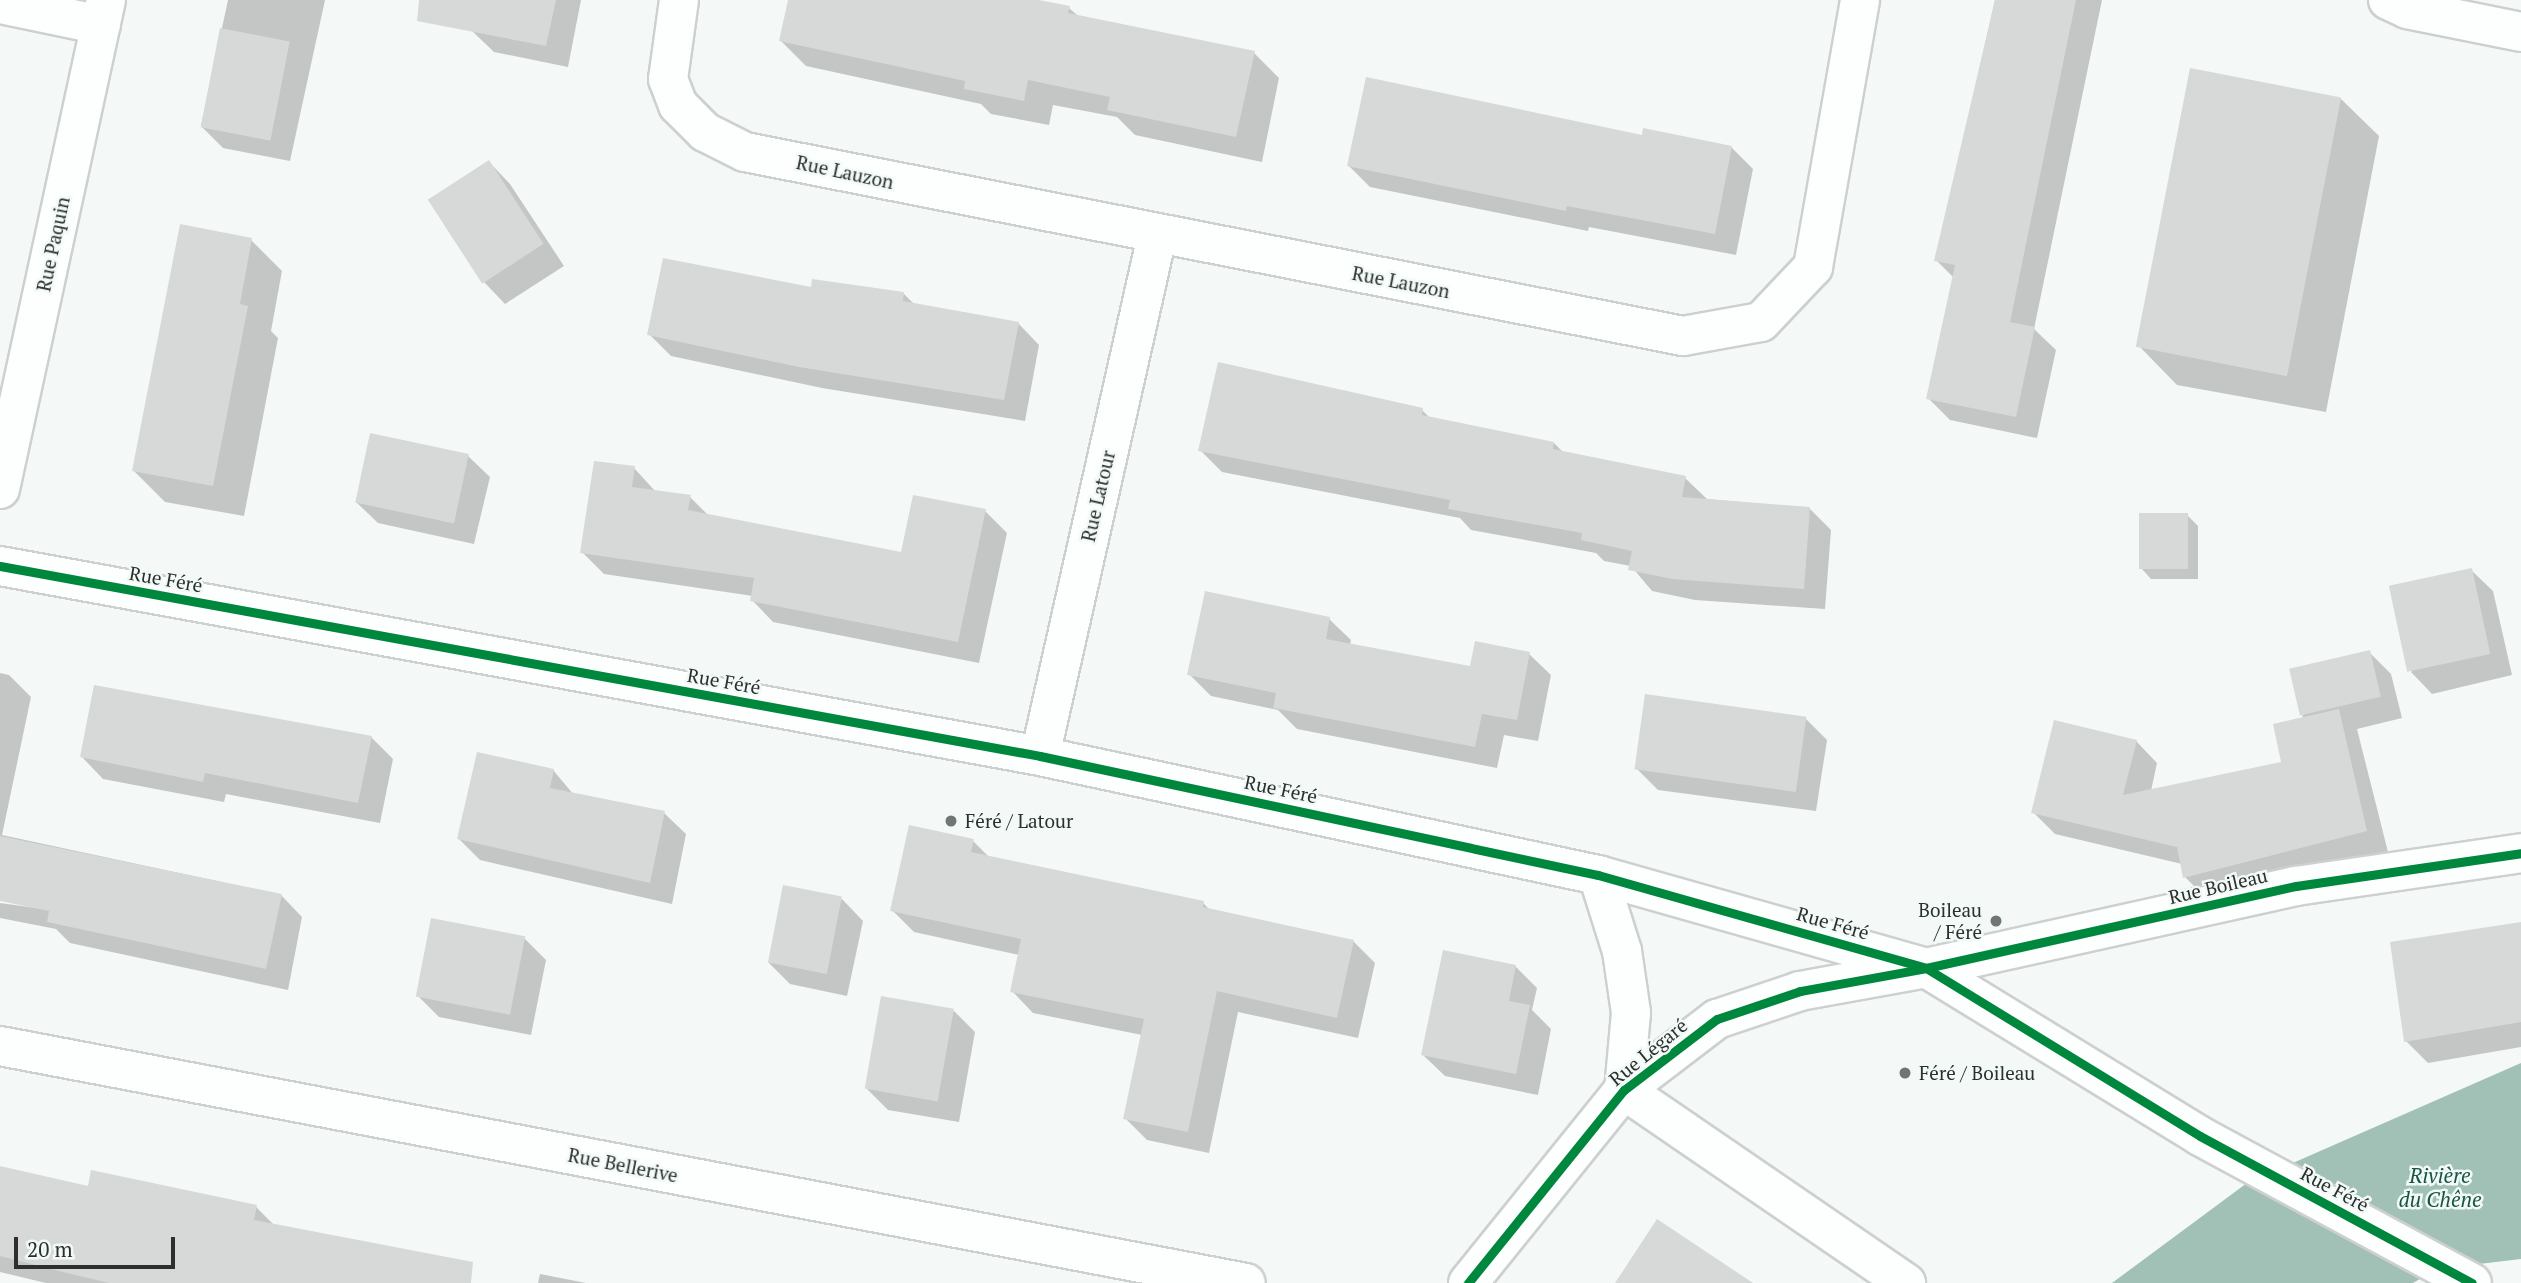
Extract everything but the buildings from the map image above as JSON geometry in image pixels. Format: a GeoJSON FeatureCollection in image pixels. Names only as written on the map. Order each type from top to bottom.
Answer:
{"type":"FeatureCollection","features":[{"type":"Feature","properties":{"kind":"street","name":"Rue Lauzon"},"geometry":{"type":"LineString","coordinates":[[679,0],[668,79],[678,105],[705,132],[745,152],[1157,236],[1683,336],[1761,322],[1813,267],[1860,0]]}},
{"type":"Feature","properties":{"kind":"street"},"geometry":{"type":"LineString","coordinates":[[2388,0],[2407,9],[2521,32]]}},
{"type":"Feature","properties":{"kind":"street"},"geometry":{"type":"LineString","coordinates":[[0,4],[103,12]]}},
{"type":"Feature","properties":{"kind":"street","name":"Rue Paquin"},"geometry":{"type":"LineString","coordinates":[[0,489],[103,12]]}},
{"type":"Feature","properties":{"kind":"street","name":"Rue Latour"},"geometry":{"type":"LineString","coordinates":[[1040,756],[1157,236]]}},
{"type":"Feature","properties":{"kind":"street","name":"Rue Féré"},"geometry":{"type":"LineString","coordinates":[[0,566],[1040,756],[1598,875],[1926,968],[2200,1136],[2472,1283]]}},
{"type":"Feature","properties":{"kind":"street","name":"Rue Boileau"},"geometry":{"type":"LineString","coordinates":[[1926,968],[2296,886],[2521,853]]}},
{"type":"Feature","properties":{"kind":"street"},"geometry":{"type":"LineString","coordinates":[[1598,875],[1622,951],[1631,1013],[1624,1090],[1906,1283]]}},
{"type":"Feature","properties":{"kind":"street","name":"Rue Légaré"},"geometry":{"type":"LineString","coordinates":[[1468,1283],[1624,1090],[1717,1019],[1800,991],[1926,968]]}},
{"type":"Feature","properties":{"kind":"street","name":"Rue Bellerive"},"geometry":{"type":"LineString","coordinates":[[0,1046],[1246,1283]]}},
{"type":"Feature","properties":{"kind":"water","name":"Rivière du Chêne"},"geometry":{"type":"Polygon","coordinates":[[[2521,1063],[2521,1259],[2437,1269],[2413,1283],[2112,1283],[2247,1183],[2521,1063]]]}},
{"type":"Feature","properties":{"kind":"cycle path"},"geometry":{"type":"LineString","coordinates":[[0,566],[1040,756],[1598,875],[1926,968],[2200,1136],[2472,1283]]}},
{"type":"Feature","properties":{"kind":"cycle path"},"geometry":{"type":"LineString","coordinates":[[1468,1283],[1624,1090],[1717,1019],[1800,991],[1926,968],[2296,886],[2521,853]]}},
{"type":"Feature","properties":{"kind":"place","name":"Féré / Latour"},"geometry":{"type":"Point","coordinates":[951,821]}},
{"type":"Feature","properties":{"kind":"place","name":"Boileau / Féré"},"geometry":{"type":"Point","coordinates":[1996,921]}},
{"type":"Feature","properties":{"kind":"place","name":"Féré / Boileau"},"geometry":{"type":"Point","coordinates":[1905,1073]}}]}
